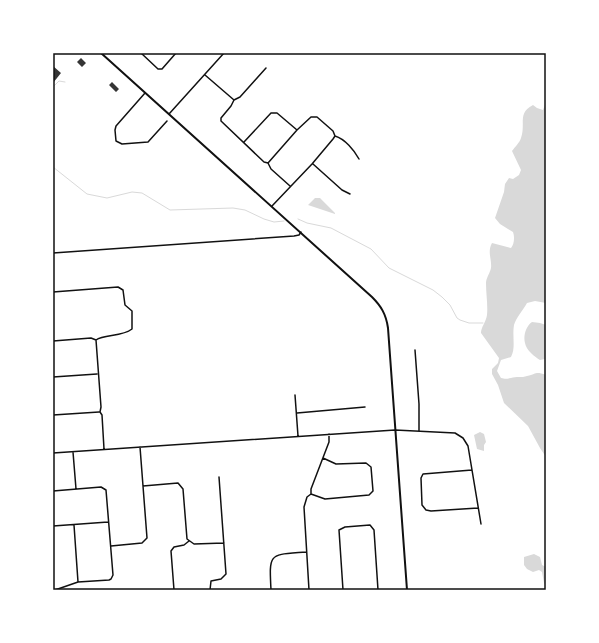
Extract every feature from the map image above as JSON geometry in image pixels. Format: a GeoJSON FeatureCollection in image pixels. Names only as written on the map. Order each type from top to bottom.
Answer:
{"type":"FeatureCollection","features":[{"type":"Feature","properties":{"kind":"street"},"geometry":{"type":"LineString","coordinates":[[101,53],[372,296],[384,310],[388,328],[407,590]]}},
{"type":"Feature","properties":{"kind":"street"},"geometry":{"type":"LineString","coordinates":[[141,53],[158,69],[162,69],[176,53]]}},
{"type":"Feature","properties":{"kind":"street"},"geometry":{"type":"LineString","coordinates":[[169,114],[224,53]]}},
{"type":"Feature","properties":{"kind":"street"},"geometry":{"type":"LineString","coordinates":[[266,68],[240,97],[234,100],[221,118],[221,122],[290,186]]}},
{"type":"Feature","properties":{"kind":"street"},"geometry":{"type":"LineString","coordinates":[[205,74],[234,100]]}},
{"type":"Feature","properties":{"kind":"street"},"geometry":{"type":"LineString","coordinates":[[145,93],[116,126],[116,141],[122,144],[148,142],[167,121]]}},
{"type":"Feature","properties":{"kind":"street"},"geometry":{"type":"LineString","coordinates":[[244,142],[271,113],[274,112],[297,130]]}},
{"type":"Feature","properties":{"kind":"street"},"geometry":{"type":"LineString","coordinates":[[268,164],[297,130],[313,116],[317,117],[333,131],[335,136],[340,138],[355,151],[359,159]]}},
{"type":"Feature","properties":{"kind":"street"},"geometry":{"type":"LineString","coordinates":[[272,206],[312,164],[335,136]]}},
{"type":"Feature","properties":{"kind":"street"},"geometry":{"type":"LineString","coordinates":[[312,164],[342,190],[350,194]]}},
{"type":"Feature","properties":{"kind":"street"},"geometry":{"type":"LineString","coordinates":[[53,253],[294,236],[299,235],[301,232]]}},
{"type":"Feature","properties":{"kind":"street"},"geometry":{"type":"LineString","coordinates":[[53,292],[118,286],[123,290],[125,305],[132,311],[132,330],[128,332],[110,337],[102,337],[96,340],[91,338],[53,341]]}},
{"type":"Feature","properties":{"kind":"street"},"geometry":{"type":"LineString","coordinates":[[96,340],[100,412],[102,415],[104,449]]}},
{"type":"Feature","properties":{"kind":"street"},"geometry":{"type":"LineString","coordinates":[[415,350],[420,404],[419,430]]}},
{"type":"Feature","properties":{"kind":"street"},"geometry":{"type":"LineString","coordinates":[[53,378],[98,374]]}},
{"type":"Feature","properties":{"kind":"street"},"geometry":{"type":"LineString","coordinates":[[295,395],[298,436]]}},
{"type":"Feature","properties":{"kind":"street"},"geometry":{"type":"LineString","coordinates":[[297,413],[365,407]]}},
{"type":"Feature","properties":{"kind":"street"},"geometry":{"type":"LineString","coordinates":[[53,415],[100,412]]}},
{"type":"Feature","properties":{"kind":"street"},"geometry":{"type":"LineString","coordinates":[[53,453],[395,430],[455,433],[463,438],[468,446],[481,524]]}},
{"type":"Feature","properties":{"kind":"street"},"geometry":{"type":"LineString","coordinates":[[309,590],[304,507],[307,497],[311,494],[311,489],[329,442],[329,434]]}},
{"type":"Feature","properties":{"kind":"street"},"geometry":{"type":"LineString","coordinates":[[111,546],[142,544],[147,538],[140,447]]}},
{"type":"Feature","properties":{"kind":"street"},"geometry":{"type":"LineString","coordinates":[[73,452],[76,489]]}},
{"type":"Feature","properties":{"kind":"street"},"geometry":{"type":"LineString","coordinates":[[311,494],[325,499],[369,495],[373,491],[371,467],[369,464],[336,464],[323,458]]}},
{"type":"Feature","properties":{"kind":"street"},"geometry":{"type":"LineString","coordinates":[[472,470],[423,474],[421,478],[422,506],[426,510],[431,511],[478,508]]}},
{"type":"Feature","properties":{"kind":"street"},"geometry":{"type":"LineString","coordinates":[[210,590],[211,581],[221,579],[226,574],[219,477]]}},
{"type":"Feature","properties":{"kind":"street"},"geometry":{"type":"LineString","coordinates":[[143,486],[176,483],[181,485],[186,535],[189,541],[194,544],[224,543]]}},
{"type":"Feature","properties":{"kind":"street"},"geometry":{"type":"LineString","coordinates":[[53,491],[104,488],[107,493],[112,575],[111,579],[78,582],[56,590]]}},
{"type":"Feature","properties":{"kind":"street"},"geometry":{"type":"LineString","coordinates":[[53,526],[108,522]]}},
{"type":"Feature","properties":{"kind":"street"},"geometry":{"type":"LineString","coordinates":[[74,525],[78,582]]}},
{"type":"Feature","properties":{"kind":"street"},"geometry":{"type":"LineString","coordinates":[[343,590],[339,530],[345,527],[370,525],[374,530],[378,590]]}},
{"type":"Feature","properties":{"kind":"street"},"geometry":{"type":"LineString","coordinates":[[174,590],[170,551],[174,547],[184,545],[189,541]]}},
{"type":"Feature","properties":{"kind":"street"},"geometry":{"type":"LineString","coordinates":[[271,590],[270,564],[274,557],[278,554],[306,552]]}},
{"type":"Feature","properties":{"kind":"shaded area"},"geometry":{"type":"Polygon","coordinates":[[[546,102],[546,303],[535,301],[527,303],[514,325],[513,350],[511,357],[501,360],[497,371],[501,378],[505,379],[525,377],[538,373],[546,375],[546,457],[528,426],[504,403],[498,385],[492,374],[492,369],[498,363],[499,358],[481,333],[487,315],[486,283],[491,268],[490,252],[492,243],[511,248],[514,241],[513,232],[500,224],[495,218],[504,192],[505,184],[509,178],[513,179],[519,175],[521,170],[512,151],[519,143],[521,138],[523,115],[525,112],[533,105],[543,110],[546,102]]]}},
{"type":"Feature","properties":{"kind":"shaded area"},"geometry":{"type":"Polygon","coordinates":[[[315,198],[320,198],[335,214],[308,205],[315,198]]]}},
{"type":"Feature","properties":{"kind":"shaded area"},"geometry":{"type":"Polygon","coordinates":[[[532,322],[546,325],[545,359],[538,359],[526,346],[524,337],[528,326],[532,322]]]}},
{"type":"Feature","properties":{"kind":"shaded area"},"geometry":{"type":"Polygon","coordinates":[[[480,432],[484,434],[486,442],[484,445],[484,451],[477,449],[474,435],[480,432]]]}},
{"type":"Feature","properties":{"kind":"shaded area"},"geometry":{"type":"Polygon","coordinates":[[[534,554],[540,557],[542,565],[546,567],[546,585],[544,583],[542,572],[539,570],[533,572],[527,569],[524,565],[524,557],[534,554]]]}},
{"type":"Feature","properties":{"kind":"building"},"geometry":{"type":"Polygon","coordinates":[[[81,58],[86,63],[82,67],[77,62],[81,58]]]}},
{"type":"Feature","properties":{"kind":"building"},"geometry":{"type":"Polygon","coordinates":[[[53,66],[61,73],[53,83],[53,66]]]}},
{"type":"Feature","properties":{"kind":"building"},"geometry":{"type":"Polygon","coordinates":[[[112,82],[119,89],[116,92],[109,85],[112,82]]]}},
{"type":"Feature","properties":{"kind":"waterway"},"geometry":{"type":"LineString","coordinates":[[54,86],[59,81],[65,82]]}},
{"type":"Feature","properties":{"kind":"waterway"},"geometry":{"type":"LineString","coordinates":[[53,167],[87,194],[107,198],[132,192],[142,193],[170,210],[233,208],[245,210],[274,222],[284,221]]}},
{"type":"Feature","properties":{"kind":"waterway"},"geometry":{"type":"LineString","coordinates":[[298,219],[307,223],[331,228],[371,249],[389,268],[433,290],[442,297],[450,305],[457,318],[460,320],[469,323],[483,323]]}}]}
